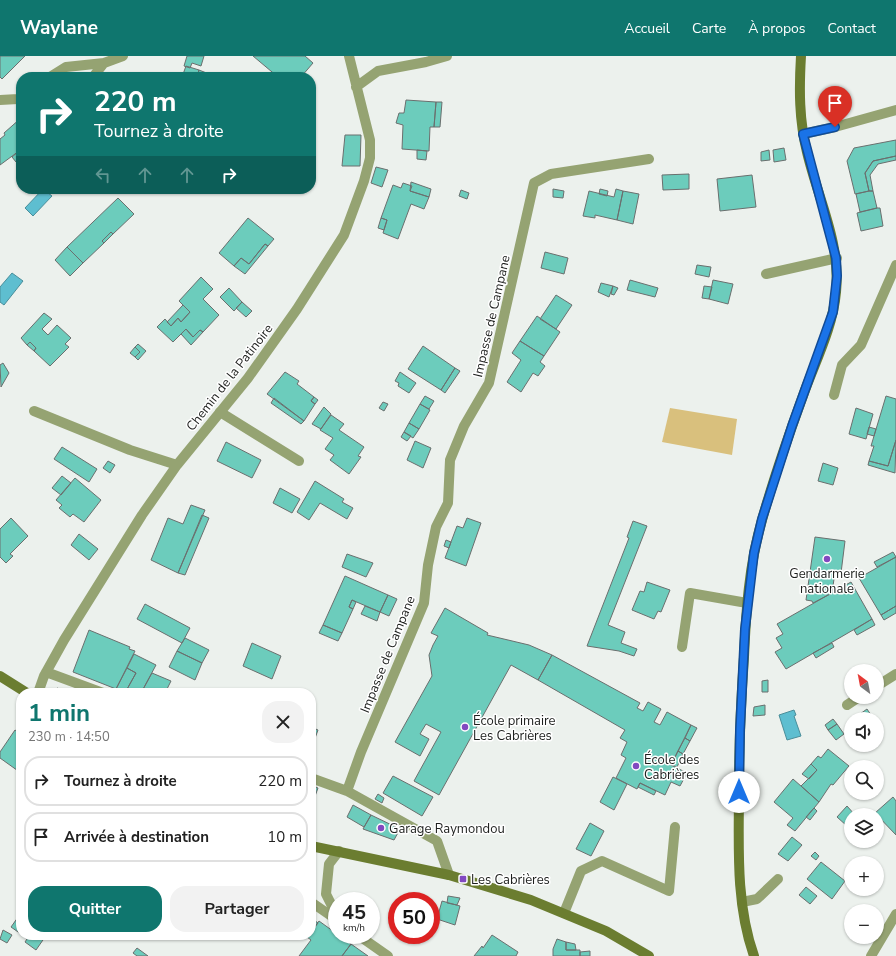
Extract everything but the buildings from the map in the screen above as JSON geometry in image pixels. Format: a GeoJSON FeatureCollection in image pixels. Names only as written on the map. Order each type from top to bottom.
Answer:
{"type":"FeatureCollection","features":[{"type":"Feature","properties":{"kind":"main road"},"geometry":{"type":"LineString","coordinates":[[754,956],[742,902],[739,870],[740,730],[747,603],[754,553],[762,519],[792,426],[833,312],[837,276],[836,258],[803,134],[799,86],[801,56]]}},
{"type":"Feature","properties":{"kind":"main road"},"geometry":{"type":"LineString","coordinates":[[0,676],[19,688]]}},
{"type":"Feature","properties":{"kind":"main road"},"geometry":{"type":"LineString","coordinates":[[316,847],[449,875],[531,900],[606,931],[649,956]]}},
{"type":"Feature","properties":{"kind":"street"},"geometry":{"type":"LineString","coordinates":[[57,72],[66,66],[104,63],[123,56]]}},
{"type":"Feature","properties":{"kind":"street","name":"Chemin de la Patinoire"},"geometry":{"type":"LineString","coordinates":[[40,688],[46,672],[99,582],[177,465],[248,378],[298,309],[344,235],[364,181],[370,158],[370,140],[349,56]]}},
{"type":"Feature","properties":{"kind":"street"},"geometry":{"type":"LineString","coordinates":[[356,87],[378,71],[426,62],[447,56]]}},
{"type":"Feature","properties":{"kind":"street"},"geometry":{"type":"LineString","coordinates":[[97,72],[104,63]]}},
{"type":"Feature","properties":{"kind":"street"},"geometry":{"type":"LineString","coordinates":[[0,100],[16,99]]}},
{"type":"Feature","properties":{"kind":"street"},"geometry":{"type":"LineString","coordinates":[[803,134],[835,127],[896,110]]}},
{"type":"Feature","properties":{"kind":"street","name":"Impasse de Campane"},"geometry":{"type":"LineString","coordinates":[[347,791],[361,752],[424,604],[428,565],[436,527],[448,503],[450,460],[464,426],[489,383],[534,183],[551,174],[649,159]]}},
{"type":"Feature","properties":{"kind":"street"},"geometry":{"type":"LineString","coordinates":[[766,274],[836,258]]}},
{"type":"Feature","properties":{"kind":"street"},"geometry":{"type":"LineString","coordinates":[[834,395],[842,365],[862,346],[896,265]]}},
{"type":"Feature","properties":{"kind":"street"},"geometry":{"type":"LineString","coordinates":[[34,411],[130,450],[177,465]]}},
{"type":"Feature","properties":{"kind":"street"},"geometry":{"type":"LineString","coordinates":[[220,412],[299,461]]}},
{"type":"Feature","properties":{"kind":"street"},"geometry":{"type":"LineString","coordinates":[[682,646],[690,593],[747,603]]}},
{"type":"Feature","properties":{"kind":"street"},"geometry":{"type":"LineString","coordinates":[[46,672],[89,688]]}},
{"type":"Feature","properties":{"kind":"street"},"geometry":{"type":"LineString","coordinates":[[884,682],[896,674]]}},
{"type":"Feature","properties":{"kind":"street"},"geometry":{"type":"LineString","coordinates":[[316,780],[347,791],[437,841],[449,875]]}},
{"type":"Feature","properties":{"kind":"street"},"geometry":{"type":"LineString","coordinates":[[564,913],[581,871],[602,861],[669,891],[675,827]]}},
{"type":"Feature","properties":{"kind":"street"},"geometry":{"type":"LineString","coordinates":[[328,898],[326,894],[329,864],[339,852]]}},
{"type":"Feature","properties":{"kind":"street"},"geometry":{"type":"LineString","coordinates":[[742,902],[757,899],[778,879]]}},
{"type":"Feature","properties":{"kind":"street"},"geometry":{"type":"LineString","coordinates":[[316,905],[328,914]]}},
{"type":"Feature","properties":{"kind":"street"},"geometry":{"type":"LineString","coordinates":[[871,956],[896,914]]}},
{"type":"Feature","properties":{"kind":"street"},"geometry":{"type":"LineString","coordinates":[[371,944],[388,956]]}},
{"type":"Feature","properties":{"kind":"shaded area"},"geometry":{"type":"Polygon","coordinates":[[[670,408],[737,419],[732,455],[662,442],[670,408]]]}},
{"type":"Feature","properties":{"kind":"water"},"geometry":{"type":"Polygon","coordinates":[[[38,194],[49,194],[52,196],[33,216],[25,208],[38,194]]]}},
{"type":"Feature","properties":{"kind":"water"},"geometry":{"type":"Polygon","coordinates":[[[12,273],[23,281],[4,305],[0,302],[0,287],[12,273]]]}},
{"type":"Feature","properties":{"kind":"water"},"geometry":{"type":"Polygon","coordinates":[[[794,710],[796,715],[794,716],[801,736],[787,740],[779,715],[794,710]]]}},
{"type":"Feature","properties":{"kind":"place","name":"Gendarmerie nationale"},"geometry":{"type":"Point","coordinates":[827,559]}},
{"type":"Feature","properties":{"kind":"place","name":"École primaire Les Cabrières"},"geometry":{"type":"Point","coordinates":[465,727]}},
{"type":"Feature","properties":{"kind":"place","name":"École des Cabrières"},"geometry":{"type":"Point","coordinates":[636,766]}},
{"type":"Feature","properties":{"kind":"place","name":"Garage Raymondou"},"geometry":{"type":"Point","coordinates":[381,828]}},
{"type":"Feature","properties":{"kind":"place","name":"Les Cabrières"},"geometry":{"type":"Point","coordinates":[463,879]}},
{"type":"Feature","properties":{"kind":"route"},"geometry":{"type":"LineString","coordinates":[[739,792],[740,730],[745,629],[754,553],[762,519],[792,426],[824,340],[833,312],[836,294],[836,258],[803,134],[835,127]]}}]}
